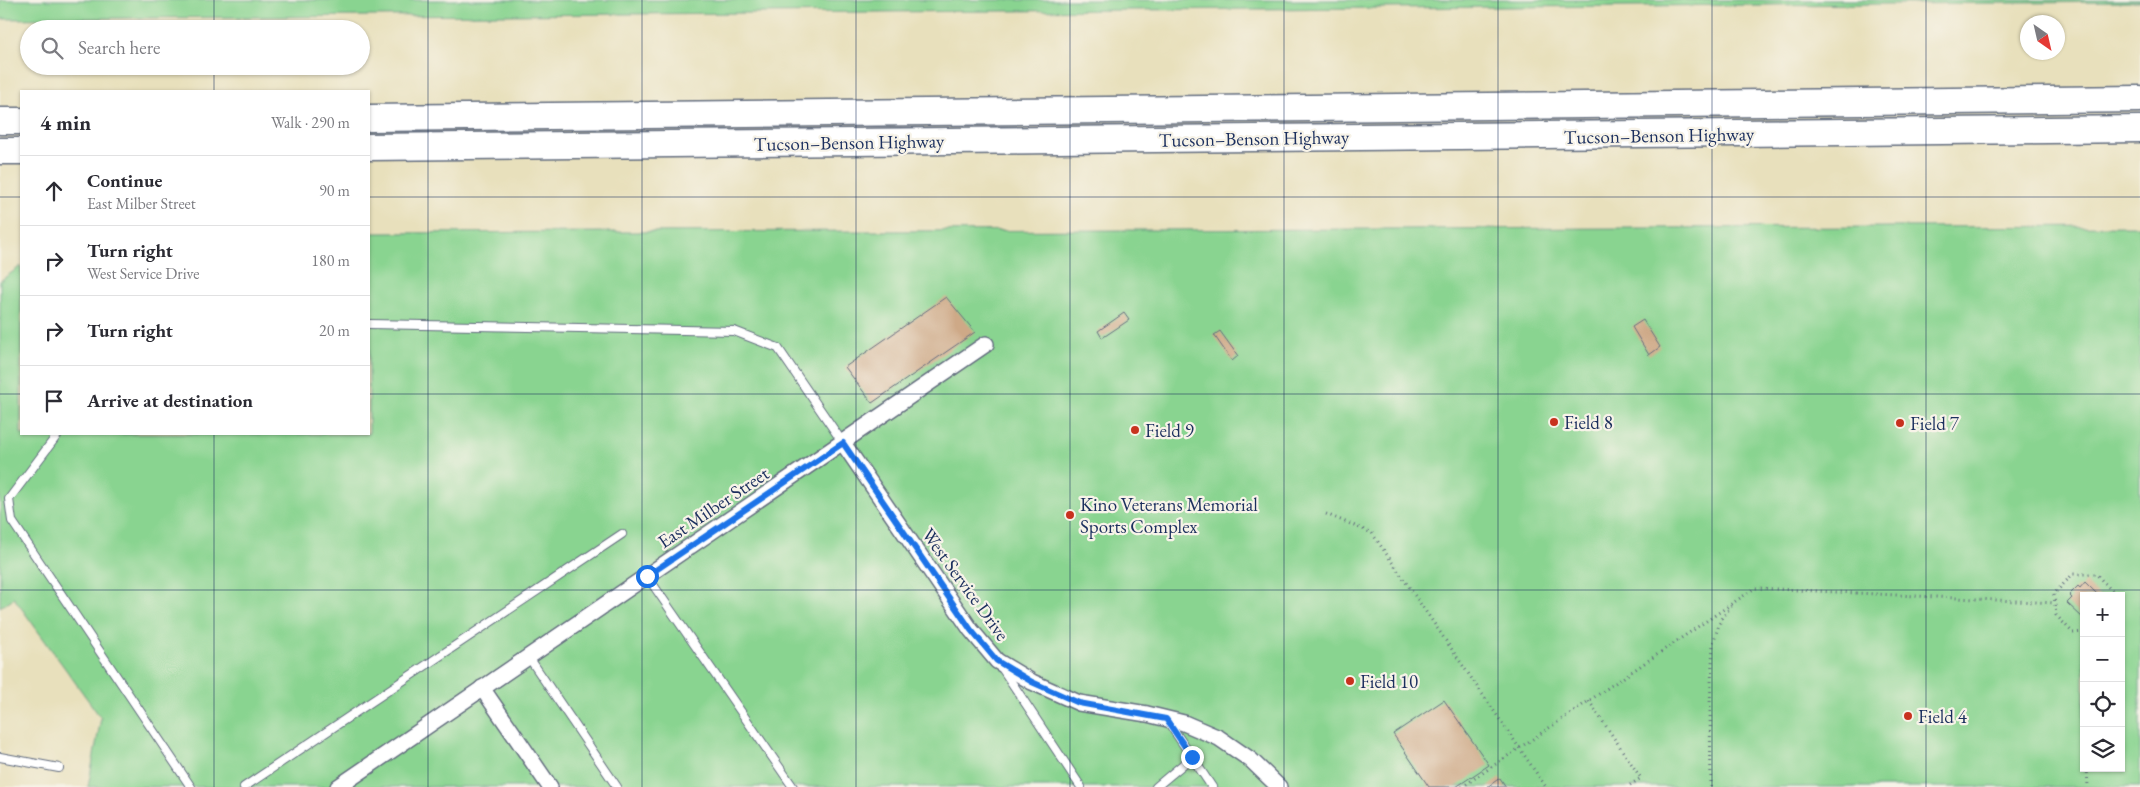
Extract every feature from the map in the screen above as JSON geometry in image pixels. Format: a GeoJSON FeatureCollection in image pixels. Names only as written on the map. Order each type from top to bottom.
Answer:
{"type":"FeatureCollection","features":[{"type":"Feature","properties":{"kind":"highway","name":"Tucson–Benson Highway"},"geometry":{"type":"LineString","coordinates":[[370,118],[2140,99]]}},
{"type":"Feature","properties":{"kind":"highway"},"geometry":{"type":"LineString","coordinates":[[0,121],[20,121]]}},
{"type":"Feature","properties":{"kind":"highway","name":"Tucson–Benson Highway"},"geometry":{"type":"LineString","coordinates":[[370,147],[2140,129]]}},
{"type":"Feature","properties":{"kind":"highway"},"geometry":{"type":"LineString","coordinates":[[2033,131],[2140,138]]}},
{"type":"Feature","properties":{"kind":"highway"},"geometry":{"type":"LineString","coordinates":[[0,151],[20,151]]}},
{"type":"Feature","properties":{"kind":"street","name":"East Milber Street"},"geometry":{"type":"LineString","coordinates":[[338,787],[986,344]]}},
{"type":"Feature","properties":{"kind":"street","name":"West Service Drive"},"geometry":{"type":"LineString","coordinates":[[843,443],[971,630],[997,661],[1032,682],[1079,703],[1184,723],[1219,738],[1251,760],[1279,787]]}},
{"type":"Feature","properties":{"kind":"street"},"geometry":{"type":"LineString","coordinates":[[482,688],[550,787]]}},
{"type":"Feature","properties":{"kind":"lane"},"geometry":{"type":"LineString","coordinates":[[370,324],[734,331],[778,348],[843,443]]}},
{"type":"Feature","properties":{"kind":"lane"},"geometry":{"type":"LineString","coordinates":[[57,435],[9,499],[12,522],[191,787]]}},
{"type":"Feature","properties":{"kind":"lane"},"geometry":{"type":"LineString","coordinates":[[244,787],[622,534]]}},
{"type":"Feature","properties":{"kind":"lane"},"geometry":{"type":"LineString","coordinates":[[647,576],[793,787]]}},
{"type":"Feature","properties":{"kind":"lane"},"geometry":{"type":"LineString","coordinates":[[528,656],[617,787]]}},
{"type":"Feature","properties":{"kind":"lane"},"geometry":{"type":"LineString","coordinates":[[997,661],[1081,787]]}},
{"type":"Feature","properties":{"kind":"lane"},"geometry":{"type":"LineString","coordinates":[[1166,719],[1212,787]]}},
{"type":"Feature","properties":{"kind":"lane"},"geometry":{"type":"LineString","coordinates":[[0,757],[59,768]]}},
{"type":"Feature","properties":{"kind":"lane"},"geometry":{"type":"LineString","coordinates":[[1156,787],[1192,757]]}},
{"type":"Feature","properties":{"kind":"path"},"geometry":{"type":"LineString","coordinates":[[1326,514],[1372,533],[1546,787]]}},
{"type":"Feature","properties":{"kind":"path"},"geometry":{"type":"LineString","coordinates":[[2080,632],[2073,633],[2056,615],[2054,594],[2073,574],[2096,574],[2113,592]]}},
{"type":"Feature","properties":{"kind":"path"},"geometry":{"type":"LineString","coordinates":[[1462,787],[1755,588],[2055,602]]}},
{"type":"Feature","properties":{"kind":"path"},"geometry":{"type":"LineString","coordinates":[[1711,787],[1710,705],[1713,643],[1721,619],[1737,600]]}},
{"type":"Feature","properties":{"kind":"path"},"geometry":{"type":"LineString","coordinates":[[1589,701],[1640,778],[1627,787]]}},
{"type":"Feature","properties":{"kind":"path"},"geometry":{"type":"LineString","coordinates":[[2087,772],[2088,787]]}},
{"type":"Feature","properties":{"kind":"green space"},"geometry":{"type":"Polygon","coordinates":[[[0,0],[2140,0],[2140,2],[0,19],[0,0]]]}},
{"type":"Feature","properties":{"kind":"green space","name":"Kino Veterans Memorial Sports Complex"},"geometry":{"type":"Polygon","coordinates":[[[2140,226],[2140,787],[88,787],[101,718],[14,598],[0,607],[0,281],[20,267],[20,435],[370,435],[370,233],[2140,226]]]}},
{"type":"Feature","properties":{"kind":"building"},"geometry":{"type":"Polygon","coordinates":[[[946,297],[975,332],[872,403],[845,367],[946,297]]]}},
{"type":"Feature","properties":{"kind":"building"},"geometry":{"type":"Polygon","coordinates":[[[1124,313],[1129,320],[1102,338],[1098,331],[1124,313]]]}},
{"type":"Feature","properties":{"kind":"building"},"geometry":{"type":"Polygon","coordinates":[[[1643,320],[1660,347],[1649,355],[1632,327],[1643,320]]]}},
{"type":"Feature","properties":{"kind":"building"},"geometry":{"type":"Polygon","coordinates":[[[1220,331],[1238,356],[1232,361],[1214,335],[1220,331]]]}},
{"type":"Feature","properties":{"kind":"building"},"geometry":{"type":"Polygon","coordinates":[[[2085,582],[2095,592],[2080,592],[2080,615],[2067,603],[2072,598],[2069,595],[2078,586],[2080,588],[2085,582]]]}},
{"type":"Feature","properties":{"kind":"building"},"geometry":{"type":"Polygon","coordinates":[[[1444,700],[1489,765],[1456,787],[1429,787],[1393,734],[1444,700]]]}},
{"type":"Feature","properties":{"kind":"building"},"geometry":{"type":"Polygon","coordinates":[[[1500,778],[1506,787],[1487,787],[1500,778]]]}},
{"type":"Feature","properties":{"kind":"place","name":"Field 8"},"geometry":{"type":"Point","coordinates":[1554,422]}},
{"type":"Feature","properties":{"kind":"place","name":"Field 7"},"geometry":{"type":"Point","coordinates":[1900,423]}},
{"type":"Feature","properties":{"kind":"place","name":"Field 9"},"geometry":{"type":"Point","coordinates":[1135,430]}},
{"type":"Feature","properties":{"kind":"place","name":"Kino Veterans Memorial Sports Complex"},"geometry":{"type":"Point","coordinates":[1070,515]}},
{"type":"Feature","properties":{"kind":"place","name":"Field 10"},"geometry":{"type":"Point","coordinates":[1350,681]}},
{"type":"Feature","properties":{"kind":"place","name":"Field 4"},"geometry":{"type":"Point","coordinates":[1908,716]}},
{"type":"Feature","properties":{"kind":"route"},"geometry":{"type":"LineString","coordinates":[[647,576],[843,443],[971,630],[997,661],[1032,682],[1079,703],[1166,719],[1192,757]]}}]}
